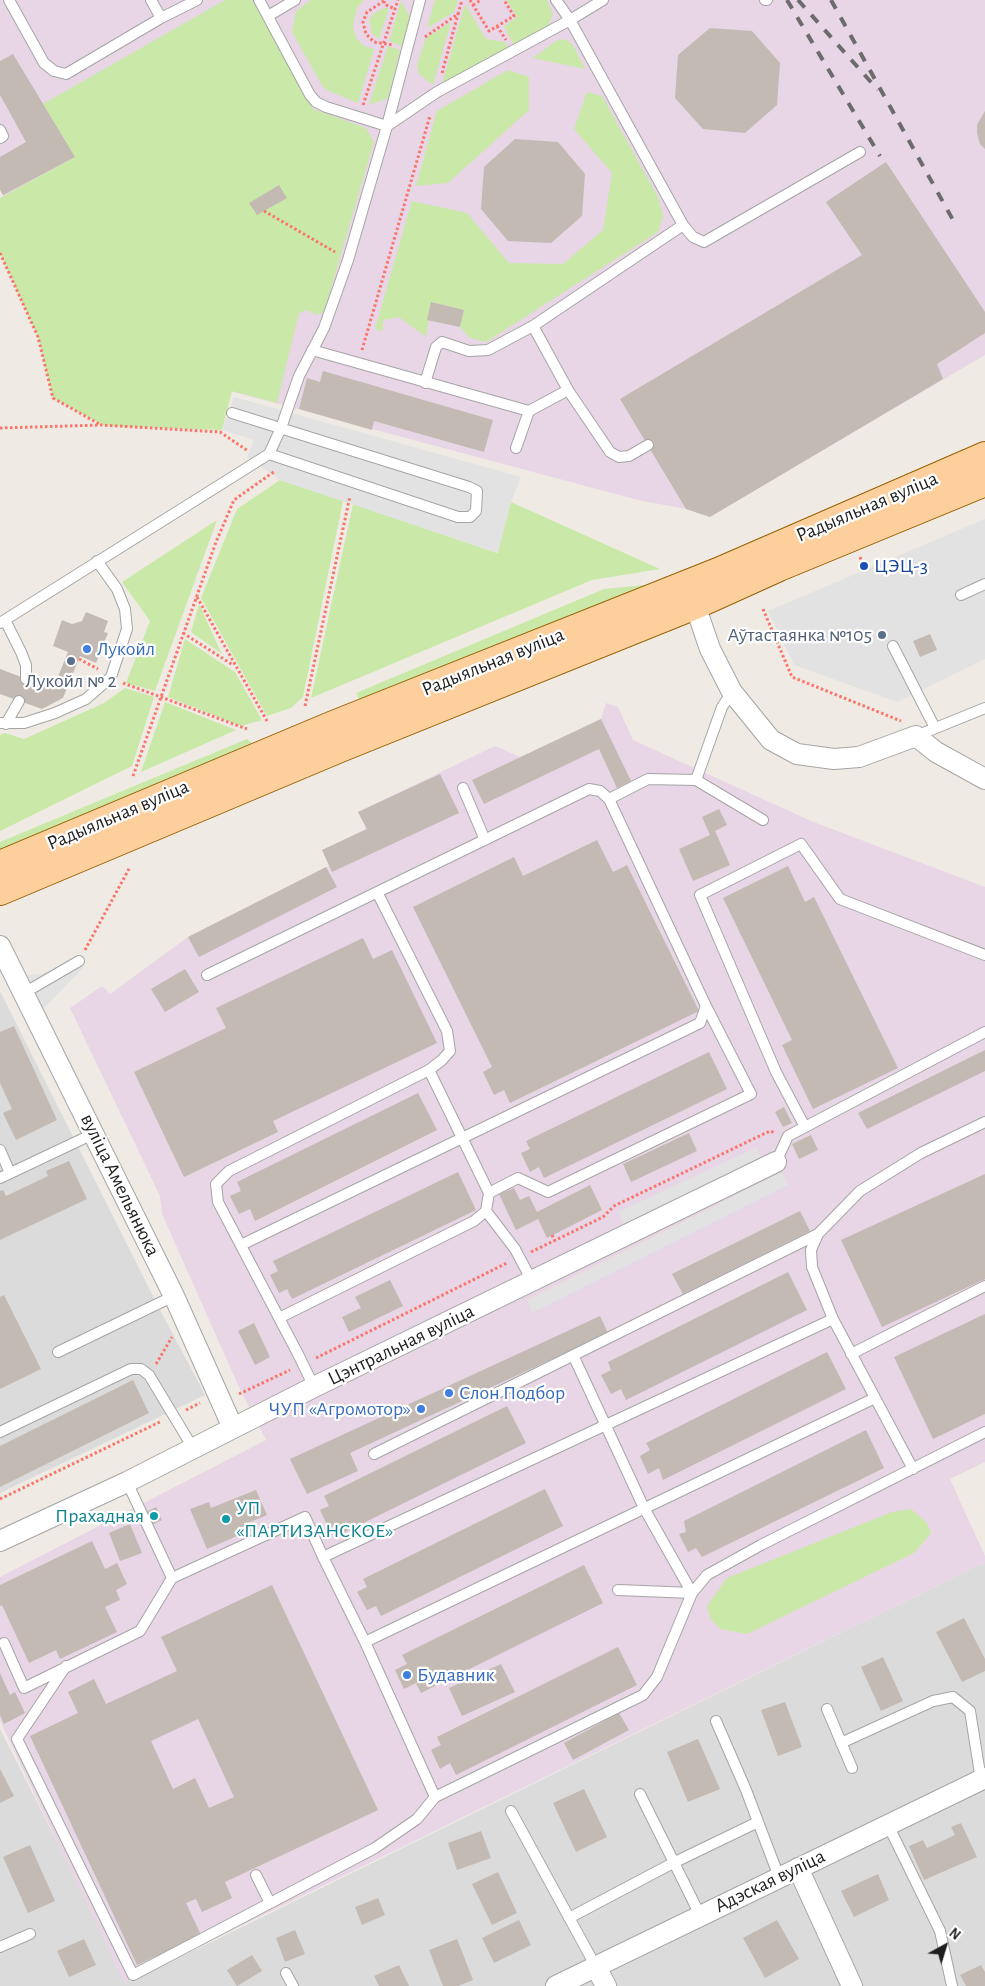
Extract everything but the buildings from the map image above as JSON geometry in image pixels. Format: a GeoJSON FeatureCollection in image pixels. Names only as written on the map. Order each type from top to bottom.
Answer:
{"type":"FeatureCollection","features":[{"type":"Feature","properties":{"kind":"main road","name":"Радыяльная вуліца"},"geometry":{"type":"LineString","coordinates":[[0,891],[340,748],[695,593],[985,456]]}},
{"type":"Feature","properties":{"kind":"main road","name":"Радыяльная вуліца"},"geometry":{"type":"LineString","coordinates":[[0,865],[331,726],[695,593],[788,564],[985,482]]}},
{"type":"Feature","properties":{"kind":"street"},"geometry":{"type":"LineString","coordinates":[[695,593],[710,649],[732,692],[771,740],[797,754],[834,759],[859,757],[916,736],[936,752],[985,779]]}},
{"type":"Feature","properties":{"kind":"street","name":"вуліца Амельянюка"},"geometry":{"type":"LineString","coordinates":[[0,946],[95,1133],[174,1296],[233,1428]]}},
{"type":"Feature","properties":{"kind":"street","name":"Цэнтральная вуліца"},"geometry":{"type":"LineString","coordinates":[[0,1541],[127,1482],[314,1387],[776,1162]]}},
{"type":"Feature","properties":{"kind":"street","name":"Адэская вуліца"},"geometry":{"type":"LineString","coordinates":[[556,1986],[888,1824],[984,1783]]}},
{"type":"Feature","properties":{"kind":"street"},"geometry":{"type":"LineString","coordinates":[[798,1868],[852,1986]]}},
{"type":"Feature","properties":{"kind":"street"},"geometry":{"type":"LineString","coordinates":[[596,1967],[606,1986]]}},
{"type":"Feature","properties":{"kind":"lane"},"geometry":{"type":"LineString","coordinates":[[9,0],[44,63],[54,71],[66,74],[161,18],[198,0]]}},
{"type":"Feature","properties":{"kind":"lane"},"geometry":{"type":"LineString","coordinates":[[151,0],[161,18]]}},
{"type":"Feature","properties":{"kind":"lane"},"geometry":{"type":"LineString","coordinates":[[259,0],[316,102],[326,107],[387,126]]}},
{"type":"Feature","properties":{"kind":"lane"},"geometry":{"type":"LineString","coordinates":[[268,16],[295,0]]}},
{"type":"Feature","properties":{"kind":"lane"},"geometry":{"type":"LineString","coordinates":[[26,679],[26,665],[21,652],[2,621],[18,614],[97,561],[269,454],[281,428],[299,376],[324,328],[348,260],[387,126],[420,0]]}},
{"type":"Feature","properties":{"kind":"lane"},"geometry":{"type":"LineString","coordinates":[[556,0],[570,20],[683,225],[693,237],[704,242],[860,152]]}},
{"type":"Feature","properties":{"kind":"lane"},"geometry":{"type":"LineString","coordinates":[[387,126],[436,92],[570,20],[603,0]]}},
{"type":"Feature","properties":{"kind":"lane"},"geometry":{"type":"LineString","coordinates":[[0,130],[3,136],[0,138]]}},
{"type":"Feature","properties":{"kind":"lane"},"geometry":{"type":"LineString","coordinates":[[425,383],[436,347],[442,342],[469,351],[481,351],[533,326],[683,225]]}},
{"type":"Feature","properties":{"kind":"lane"},"geometry":{"type":"LineString","coordinates":[[533,326],[568,390],[610,452],[619,457],[628,456],[648,445]]}},
{"type":"Feature","properties":{"kind":"lane"},"geometry":{"type":"LineString","coordinates":[[312,350],[529,411]]}},
{"type":"Feature","properties":{"kind":"lane"},"geometry":{"type":"LineString","coordinates":[[516,448],[529,411],[568,390]]}},
{"type":"Feature","properties":{"kind":"lane"},"geometry":{"type":"LineString","coordinates":[[232,413],[469,487],[478,491],[476,511],[470,516],[458,517],[269,454]]}},
{"type":"Feature","properties":{"kind":"lane"},"geometry":{"type":"LineString","coordinates":[[3,724],[38,720],[55,714],[86,699],[111,677],[127,629],[124,609],[116,589],[97,561]]}},
{"type":"Feature","properties":{"kind":"lane"},"geometry":{"type":"LineString","coordinates":[[961,595],[985,584]]}},
{"type":"Feature","properties":{"kind":"lane"},"geometry":{"type":"LineString","coordinates":[[893,646],[936,728]]}},
{"type":"Feature","properties":{"kind":"lane"},"geometry":{"type":"LineString","coordinates":[[696,780],[722,707],[732,692]]}},
{"type":"Feature","properties":{"kind":"lane"},"geometry":{"type":"LineString","coordinates":[[3,724],[19,701]]}},
{"type":"Feature","properties":{"kind":"lane"},"geometry":{"type":"LineString","coordinates":[[916,736],[985,708]]}},
{"type":"Feature","properties":{"kind":"lane"},"geometry":{"type":"LineString","coordinates":[[608,799],[648,779],[696,780],[763,820]]}},
{"type":"Feature","properties":{"kind":"lane"},"geometry":{"type":"LineString","coordinates":[[463,788],[485,840]]}},
{"type":"Feature","properties":{"kind":"lane"},"geometry":{"type":"LineString","coordinates":[[207,975],[589,789],[600,791],[608,799],[706,1006],[751,1094],[548,1192],[518,1178],[489,1193]]}},
{"type":"Feature","properties":{"kind":"lane"},"geometry":{"type":"LineString","coordinates":[[805,1127],[776,1072],[700,895],[801,844],[840,899],[985,955]]}},
{"type":"Feature","properties":{"kind":"lane"},"geometry":{"type":"LineString","coordinates":[[314,1387],[218,1202],[216,1184],[230,1171],[429,1070],[450,1051],[447,1031],[377,892]]}},
{"type":"Feature","properties":{"kind":"lane"},"geometry":{"type":"LineString","coordinates":[[24,993],[79,961]]}},
{"type":"Feature","properties":{"kind":"lane"},"geometry":{"type":"LineString","coordinates":[[241,1245],[700,1023],[706,1006]]}},
{"type":"Feature","properties":{"kind":"lane"},"geometry":{"type":"LineString","coordinates":[[776,1162],[788,1136],[985,1032]]}},
{"type":"Feature","properties":{"kind":"lane"},"geometry":{"type":"LineString","coordinates":[[279,1318],[474,1221],[486,1211],[489,1193],[429,1070]]}},
{"type":"Feature","properties":{"kind":"lane"},"geometry":{"type":"LineString","coordinates":[[913,1469],[833,1319],[812,1267],[810,1250],[818,1234],[860,1191],[921,1152],[985,1122]]}},
{"type":"Feature","properties":{"kind":"lane"},"geometry":{"type":"LineString","coordinates":[[0,1178],[95,1133]]}},
{"type":"Feature","properties":{"kind":"lane"},"geometry":{"type":"LineString","coordinates":[[0,1150],[10,1173]]}},
{"type":"Feature","properties":{"kind":"lane"},"geometry":{"type":"LineString","coordinates":[[486,1211],[515,1249],[532,1281]]}},
{"type":"Feature","properties":{"kind":"lane"},"geometry":{"type":"LineString","coordinates":[[374,1454],[818,1234]]}},
{"type":"Feature","properties":{"kind":"lane"},"geometry":{"type":"LineString","coordinates":[[852,1354],[985,1286]]}},
{"type":"Feature","properties":{"kind":"lane"},"geometry":{"type":"LineString","coordinates":[[58,1352],[174,1296]]}},
{"type":"Feature","properties":{"kind":"lane"},"geometry":{"type":"LineString","coordinates":[[323,1557],[833,1319]]}},
{"type":"Feature","properties":{"kind":"lane"},"geometry":{"type":"LineString","coordinates":[[573,1355],[644,1508],[692,1593]]}},
{"type":"Feature","properties":{"kind":"lane"},"geometry":{"type":"LineString","coordinates":[[0,1432],[131,1369],[141,1369],[149,1375],[193,1448]]}},
{"type":"Feature","properties":{"kind":"lane"},"geometry":{"type":"LineString","coordinates":[[365,1642],[875,1398]]}},
{"type":"Feature","properties":{"kind":"lane"},"geometry":{"type":"LineString","coordinates":[[66,1666],[17,1739],[133,1975],[375,1848],[417,1819],[435,1797],[643,1695],[657,1677],[692,1593],[708,1575],[761,1545],[985,1432]]}},
{"type":"Feature","properties":{"kind":"lane"},"geometry":{"type":"LineString","coordinates":[[127,1482],[172,1578]]}},
{"type":"Feature","properties":{"kind":"lane"},"geometry":{"type":"LineString","coordinates":[[4,1643],[24,1688],[140,1631],[172,1578],[305,1517],[365,1642],[435,1797]]}},
{"type":"Feature","properties":{"kind":"lane"},"geometry":{"type":"LineString","coordinates":[[618,1590],[692,1593]]}},
{"type":"Feature","properties":{"kind":"lane"},"geometry":{"type":"LineString","coordinates":[[842,1743],[933,1701],[953,1697],[970,1711],[984,1783]]}},
{"type":"Feature","properties":{"kind":"lane"},"geometry":{"type":"LineString","coordinates":[[827,1709],[852,1768]]}},
{"type":"Feature","properties":{"kind":"lane"},"geometry":{"type":"LineString","coordinates":[[716,1721],[779,1877]]}},
{"type":"Feature","properties":{"kind":"lane"},"geometry":{"type":"LineString","coordinates":[[640,1794],[700,1915]]}},
{"type":"Feature","properties":{"kind":"lane"},"geometry":{"type":"LineString","coordinates":[[511,1811],[596,1967]]}},
{"type":"Feature","properties":{"kind":"lane"},"geometry":{"type":"LineString","coordinates":[[569,1918],[673,1863],[758,1822]]}},
{"type":"Feature","properties":{"kind":"lane"},"geometry":{"type":"LineString","coordinates":[[888,1824],[940,1931],[952,1986]]}},
{"type":"Feature","properties":{"kind":"lane"},"geometry":{"type":"LineString","coordinates":[[256,1875],[270,1903]]}},
{"type":"Feature","properties":{"kind":"lane"},"geometry":{"type":"LineString","coordinates":[[0,1947],[30,1934]]}},
{"type":"Feature","properties":{"kind":"lane"},"geometry":{"type":"LineString","coordinates":[[286,1973],[293,1986]]}},
{"type":"Feature","properties":{"kind":"path"},"geometry":{"type":"LineString","coordinates":[[384,0],[384,4],[395,9]]}},
{"type":"Feature","properties":{"kind":"path"},"geometry":{"type":"LineString","coordinates":[[358,117],[398,0]]}},
{"type":"Feature","properties":{"kind":"path"},"geometry":{"type":"LineString","coordinates":[[470,0],[489,31],[514,16],[504,0]]}},
{"type":"Feature","properties":{"kind":"path"},"geometry":{"type":"LineString","coordinates":[[473,5],[481,0]]}},
{"type":"Feature","properties":{"kind":"path"},"geometry":{"type":"LineString","coordinates":[[358,364],[458,14]]}},
{"type":"Feature","properties":{"kind":"path"},"geometry":{"type":"LineString","coordinates":[[264,211],[348,260]]}},
{"type":"Feature","properties":{"kind":"path"},"geometry":{"type":"LineString","coordinates":[[0,253],[38,337],[52,398],[101,426]]}},
{"type":"Feature","properties":{"kind":"path"},"geometry":{"type":"LineString","coordinates":[[0,428],[101,426],[220,432],[259,459],[282,467],[234,500],[196,597],[133,776]]}},
{"type":"Feature","properties":{"kind":"path"},"geometry":{"type":"LineString","coordinates":[[305,706],[351,488]]}},
{"type":"Feature","properties":{"kind":"path"},"geometry":{"type":"LineString","coordinates":[[196,597],[267,721]]}},
{"type":"Feature","properties":{"kind":"path"},"geometry":{"type":"LineString","coordinates":[[763,608],[792,677],[907,723],[927,714]]}},
{"type":"Feature","properties":{"kind":"path"},"geometry":{"type":"LineString","coordinates":[[183,633],[236,666]]}},
{"type":"Feature","properties":{"kind":"path"},"geometry":{"type":"LineString","coordinates":[[79,659],[111,677],[247,729]]}},
{"type":"Feature","properties":{"kind":"path"},"geometry":{"type":"LineString","coordinates":[[79,961],[130,867]]}},
{"type":"Feature","properties":{"kind":"path"},"geometry":{"type":"LineString","coordinates":[[552,1235],[555,1241]]}},
{"type":"Feature","properties":{"kind":"path"},"geometry":{"type":"LineString","coordinates":[[0,1499],[218,1394]]}},
{"type":"Feature","properties":{"kind":"shaded area"},"geometry":{"type":"Polygon","coordinates":[[[0,0],[985,0],[985,355],[710,517],[686,509],[638,500],[170,375],[76,322],[0,190],[0,0]]]}},
{"type":"Feature","properties":{"kind":"shaded area"},"geometry":{"type":"Polygon","coordinates":[[[234,397],[521,477],[511,502],[498,553],[280,480],[247,457],[254,440],[222,430],[234,397]]]}},
{"type":"Feature","properties":{"kind":"shaded area","name":"Аўтастаянка №105"},"geometry":{"type":"Polygon","coordinates":[[[985,519],[985,659],[897,702],[794,665],[768,611],[985,519]]]}},
{"type":"Feature","properties":{"kind":"shaded area"},"geometry":{"type":"Polygon","coordinates":[[[606,703],[618,707],[633,740],[811,821],[985,887],[985,1462],[950,1479],[985,1556],[985,1562],[124,1983],[0,1721],[0,1577],[266,1440],[238,1385],[162,1214],[160,1196],[70,1008],[102,986],[110,994],[188,937],[329,866],[322,850],[366,829],[358,812],[495,746],[520,757],[601,719],[606,703]]]}},
{"type":"Feature","properties":{"kind":"shaded area"},"geometry":{"type":"Polygon","coordinates":[[[76,956],[83,968],[43,1009],[25,975],[42,974],[76,956]]]}},
{"type":"Feature","properties":{"kind":"shaded area"},"geometry":{"type":"Polygon","coordinates":[[[0,991],[157,1304],[205,1395],[0,1493],[0,991]]]}},
{"type":"Feature","properties":{"kind":"shaded area"},"geometry":{"type":"Polygon","coordinates":[[[757,1147],[762,1160],[624,1225],[618,1212],[757,1147]]]}},
{"type":"Feature","properties":{"kind":"shaded area"},"geometry":{"type":"Polygon","coordinates":[[[782,1172],[788,1185],[532,1313],[527,1300],[782,1172]]]}},
{"type":"Feature","properties":{"kind":"shaded area"},"geometry":{"type":"Polygon","coordinates":[[[985,1562],[985,1986],[0,1986],[0,1729],[130,1982],[985,1562]]]}},
{"type":"Feature","properties":{"kind":"green space"},"geometry":{"type":"Polygon","coordinates":[[[225,0],[251,0],[254,2],[313,109],[366,128],[374,142],[324,312],[316,315],[307,310],[299,313],[277,403],[232,391],[222,430],[105,426],[53,398],[38,337],[0,253],[0,198],[75,157],[43,104],[225,0]]]}},
{"type":"Feature","properties":{"kind":"green space"},"geometry":{"type":"Polygon","coordinates":[[[311,0],[364,0],[357,8],[353,26],[356,38],[364,46],[374,49],[358,103],[323,87],[292,32],[296,11],[311,0]]]}},
{"type":"Feature","properties":{"kind":"green space"},"geometry":{"type":"Polygon","coordinates":[[[435,0],[458,0],[454,12],[427,28],[435,0]]]}},
{"type":"Feature","properties":{"kind":"green space"},"geometry":{"type":"Polygon","coordinates":[[[507,0],[547,0],[553,14],[547,27],[520,43],[513,44],[504,26],[517,17],[507,0]]]}},
{"type":"Feature","properties":{"kind":"green space"},"geometry":{"type":"Polygon","coordinates":[[[401,1],[410,17],[402,46],[389,41],[401,1]]]}},
{"type":"Feature","properties":{"kind":"green space"},"geometry":{"type":"Polygon","coordinates":[[[465,4],[486,39],[505,42],[509,50],[442,84],[465,4]]]}},
{"type":"Feature","properties":{"kind":"green space"},"geometry":{"type":"Polygon","coordinates":[[[384,8],[389,8],[379,39],[372,33],[369,20],[373,14],[384,8]]]}},
{"type":"Feature","properties":{"kind":"green space"},"geometry":{"type":"Polygon","coordinates":[[[451,22],[433,85],[419,74],[417,65],[426,38],[451,22]]]}},
{"type":"Feature","properties":{"kind":"green space"},"geometry":{"type":"Polygon","coordinates":[[[565,39],[573,45],[585,69],[533,58],[556,41],[565,39]]]}},
{"type":"Feature","properties":{"kind":"green space"},"geometry":{"type":"Polygon","coordinates":[[[388,46],[400,50],[388,98],[369,105],[388,46]]]}},
{"type":"Feature","properties":{"kind":"green space"},"geometry":{"type":"Polygon","coordinates":[[[508,70],[529,77],[529,110],[448,183],[416,186],[437,111],[508,70]]]}},
{"type":"Feature","properties":{"kind":"green space"},"geometry":{"type":"Polygon","coordinates":[[[587,92],[602,96],[658,197],[663,216],[658,232],[486,342],[470,338],[460,327],[464,310],[431,302],[426,337],[399,317],[383,320],[383,331],[375,329],[412,201],[467,213],[509,263],[563,264],[603,230],[612,173],[574,129],[587,92]]]}},
{"type":"Feature","properties":{"kind":"green space"},"geometry":{"type":"Polygon","coordinates":[[[280,480],[343,501],[303,697],[291,708],[267,716],[201,598],[237,509],[280,480]]]}},
{"type":"Feature","properties":{"kind":"green space"},"geometry":{"type":"Polygon","coordinates":[[[511,502],[660,569],[592,580],[311,698],[353,504],[497,553],[511,502]]]}},
{"type":"Feature","properties":{"kind":"green space"},"geometry":{"type":"Polygon","coordinates":[[[217,520],[155,691],[126,683],[150,621],[122,582],[217,520]]]}},
{"type":"Feature","properties":{"kind":"green space"},"geometry":{"type":"Polygon","coordinates":[[[664,583],[360,700],[356,693],[604,589],[664,583]]]}},
{"type":"Feature","properties":{"kind":"green space"},"geometry":{"type":"Polygon","coordinates":[[[199,604],[222,654],[191,632],[199,604]]]}},
{"type":"Feature","properties":{"kind":"green space"},"geometry":{"type":"Polygon","coordinates":[[[185,639],[235,672],[262,720],[241,726],[168,697],[185,639]]]}},
{"type":"Feature","properties":{"kind":"green space"},"geometry":{"type":"Polygon","coordinates":[[[125,688],[154,697],[132,766],[0,831],[0,735],[5,733],[24,739],[104,703],[125,688]]]}},
{"type":"Feature","properties":{"kind":"green space"},"geometry":{"type":"Polygon","coordinates":[[[165,702],[236,730],[141,772],[165,702]]]}},
{"type":"Feature","properties":{"kind":"green space"},"geometry":{"type":"Polygon","coordinates":[[[247,739],[253,744],[0,856],[0,842],[247,739]]]}},
{"type":"Feature","properties":{"kind":"green space"},"geometry":{"type":"Polygon","coordinates":[[[911,1509],[927,1523],[931,1533],[914,1553],[747,1634],[721,1629],[711,1620],[707,1606],[727,1578],[892,1512],[911,1509]]]}},
{"type":"Feature","properties":{"kind":"railway"},"geometry":{"type":"LineString","coordinates":[[787,0],[880,156]]}},
{"type":"Feature","properties":{"kind":"railway"},"geometry":{"type":"LineString","coordinates":[[798,0],[878,90]]}},
{"type":"Feature","properties":{"kind":"railway"},"geometry":{"type":"LineString","coordinates":[[831,0],[953,220]]}},
{"type":"Feature","properties":{"kind":"place","name":"ЦЭЦ-3"},"geometry":{"type":"Point","coordinates":[864,566]}},
{"type":"Feature","properties":{"kind":"place","name":"Аўтастаянка №105"},"geometry":{"type":"Point","coordinates":[882,635]}},
{"type":"Feature","properties":{"kind":"place","name":"Лукойл"},"geometry":{"type":"Point","coordinates":[87,649]}},
{"type":"Feature","properties":{"kind":"place","name":"Лукойл № 2"},"geometry":{"type":"Point","coordinates":[71,661]}},
{"type":"Feature","properties":{"kind":"place","name":"Слон Подбор"},"geometry":{"type":"Point","coordinates":[449,1393]}},
{"type":"Feature","properties":{"kind":"place","name":"ЧУП «Агромотор»"},"geometry":{"type":"Point","coordinates":[421,1409]}},
{"type":"Feature","properties":{"kind":"place","name":"Прахадная"},"geometry":{"type":"Point","coordinates":[154,1516]}},
{"type":"Feature","properties":{"kind":"place","name":"УП «ПАРТИЗАНСКОЕ»"},"geometry":{"type":"Point","coordinates":[226,1519]}},
{"type":"Feature","properties":{"kind":"place","name":"Будавник"},"geometry":{"type":"Point","coordinates":[407,1675]}}]}
